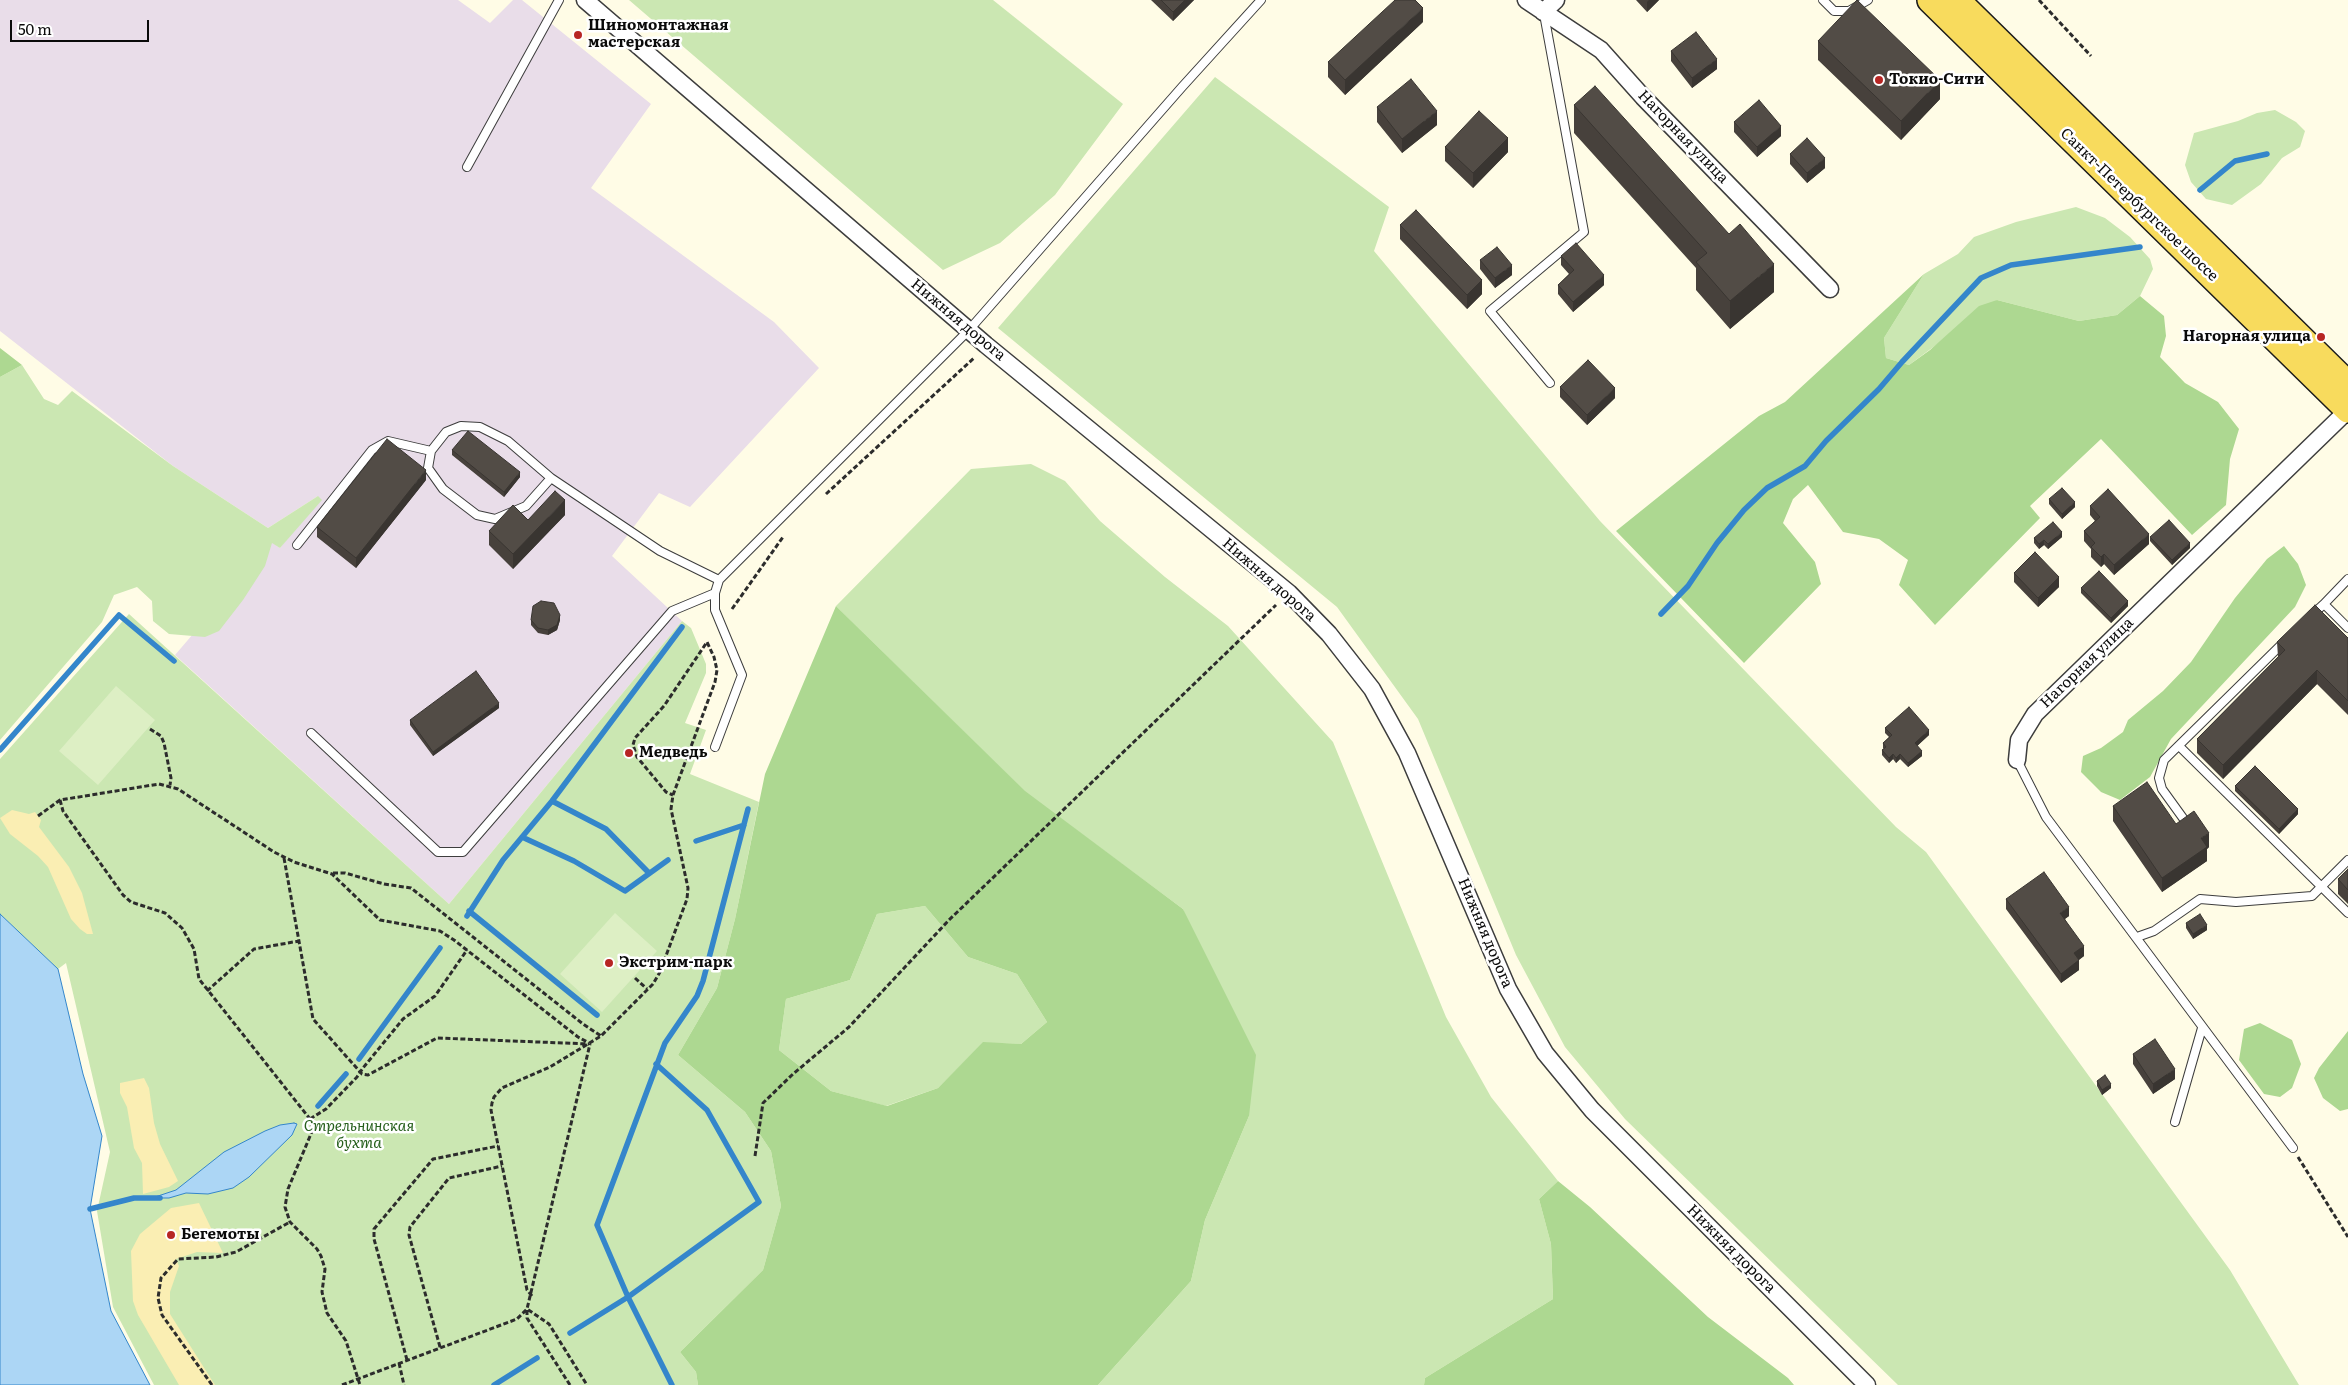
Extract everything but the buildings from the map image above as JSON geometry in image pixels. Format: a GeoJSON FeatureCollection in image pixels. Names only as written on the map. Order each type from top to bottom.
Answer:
{"type":"FeatureCollection","features":[{"type":"Feature","properties":{"kind":"main road","name":"Санкт-Петербургское шоссе"},"geometry":{"type":"LineString","coordinates":[[1930,0],[2348,410]]}},
{"type":"Feature","properties":{"kind":"main road","name":"Санкт-Петербургское шоссе"},"geometry":{"type":"LineString","coordinates":[[1957,0],[2348,384]]}},
{"type":"Feature","properties":{"kind":"street","name":"Нижняя дорога"},"geometry":{"type":"LineString","coordinates":[[585,0],[969,330],[1289,593],[1329,634],[1372,689],[1407,753],[1508,989],[1546,1054],[1592,1110],[1867,1385]]}},
{"type":"Feature","properties":{"kind":"street","name":"Нагорная улица"},"geometry":{"type":"LineString","coordinates":[[1526,0],[1602,50],[1643,97],[1830,289]]}},
{"type":"Feature","properties":{"kind":"street"},"geometry":{"type":"LineString","coordinates":[[1543,12],[1556,0]]}},
{"type":"Feature","properties":{"kind":"street","name":"Нагорная улица"},"geometry":{"type":"LineString","coordinates":[[2017,760],[2019,740],[2035,714],[2348,410]]}},
{"type":"Feature","properties":{"kind":"lane"},"geometry":{"type":"LineString","coordinates":[[467,167],[559,0]]}},
{"type":"Feature","properties":{"kind":"lane"},"geometry":{"type":"LineString","coordinates":[[715,746],[742,676],[715,610],[715,593],[719,580],[969,330],[1182,87],[1262,0]]}},
{"type":"Feature","properties":{"kind":"lane"},"geometry":{"type":"LineString","coordinates":[[1822,0],[1834,11],[1850,11],[1868,0]]}},
{"type":"Feature","properties":{"kind":"lane"},"geometry":{"type":"LineString","coordinates":[[1543,12],[1584,232],[1490,312],[1550,383]]}},
{"type":"Feature","properties":{"kind":"lane"},"geometry":{"type":"LineString","coordinates":[[550,478],[526,506],[495,519],[477,515],[443,488],[428,468],[431,451],[446,432],[461,426],[480,428],[508,441],[550,478],[660,551],[719,580]]}},
{"type":"Feature","properties":{"kind":"lane"},"geometry":{"type":"LineString","coordinates":[[297,545],[372,450],[388,441],[431,451]]}},
{"type":"Feature","properties":{"kind":"lane"},"geometry":{"type":"LineString","coordinates":[[2303,624],[2348,579]]}},
{"type":"Feature","properties":{"kind":"lane"},"geometry":{"type":"LineString","coordinates":[[311,733],[438,852],[462,852],[672,611],[715,593]]}},
{"type":"Feature","properties":{"kind":"lane"},"geometry":{"type":"LineString","coordinates":[[2324,604],[2348,628]]}},
{"type":"Feature","properties":{"kind":"lane"},"geometry":{"type":"LineString","coordinates":[[2189,826],[2162,789],[2159,778],[2164,760],[2289,638]]}},
{"type":"Feature","properties":{"kind":"lane"},"geometry":{"type":"LineString","coordinates":[[2179,746],[2348,913]]}},
{"type":"Feature","properties":{"kind":"lane"},"geometry":{"type":"LineString","coordinates":[[2017,760],[2046,817],[2293,1148]]}},
{"type":"Feature","properties":{"kind":"lane"},"geometry":{"type":"LineString","coordinates":[[2137,937],[2154,931],[2200,899],[2236,902],[2312,896],[2348,860]]}},
{"type":"Feature","properties":{"kind":"lane"},"geometry":{"type":"LineString","coordinates":[[2175,1122],[2202,1028]]}},
{"type":"Feature","properties":{"kind":"path"},"geometry":{"type":"LineString","coordinates":[[2039,0],[2090,56]]}},
{"type":"Feature","properties":{"kind":"path"},"geometry":{"type":"LineString","coordinates":[[818,500],[980,352]]}},
{"type":"Feature","properties":{"kind":"path"},"geometry":{"type":"LineString","coordinates":[[732,609],[785,534]]}},
{"type":"Feature","properties":{"kind":"path"},"geometry":{"type":"LineString","coordinates":[[755,1156],[763,1104],[793,1074],[849,1027],[949,920],[1281,600]]}},
{"type":"Feature","properties":{"kind":"path"},"geometry":{"type":"LineString","coordinates":[[532,1296],[527,1290],[491,1110],[497,1092],[550,1066],[601,1036],[647,989],[660,972],[688,899],[688,888],[671,809],[673,795],[716,676],[714,657],[707,642],[673,694],[635,738],[633,745],[637,757],[666,792],[673,795]]}},
{"type":"Feature","properties":{"kind":"path"},"geometry":{"type":"LineString","coordinates":[[150,729],[161,736],[164,744],[171,778],[170,786]]}},
{"type":"Feature","properties":{"kind":"path"},"geometry":{"type":"LineString","coordinates":[[694,739],[700,740]]}},
{"type":"Feature","properties":{"kind":"path"},"geometry":{"type":"LineString","coordinates":[[38,816],[60,800],[159,784],[170,786],[190,796],[284,858],[332,874],[344,873],[384,884],[411,888],[583,1024],[601,1036]]}},
{"type":"Feature","properties":{"kind":"path"},"geometry":{"type":"LineString","coordinates":[[60,800],[63,811],[124,895],[131,902],[165,914],[182,928],[194,949],[199,979],[207,991],[310,1119],[313,1129],[285,1198],[284,1207],[290,1222],[321,1256],[325,1269],[322,1292],[327,1314],[346,1341],[360,1385]]}},
{"type":"Feature","properties":{"kind":"path"},"geometry":{"type":"LineString","coordinates":[[284,858],[312,1019],[360,1072],[368,1076],[437,1038],[590,1044]]}},
{"type":"Feature","properties":{"kind":"path"},"geometry":{"type":"LineString","coordinates":[[332,874],[380,920],[440,931],[578,1037],[590,1044]]}},
{"type":"Feature","properties":{"kind":"path"},"geometry":{"type":"LineString","coordinates":[[207,991],[254,949],[298,941]]}},
{"type":"Feature","properties":{"kind":"path"},"geometry":{"type":"LineString","coordinates":[[310,1119],[326,1110],[357,1078],[403,1019],[435,996],[467,950]]}},
{"type":"Feature","properties":{"kind":"path"},"geometry":{"type":"LineString","coordinates":[[635,978],[647,989]]}},
{"type":"Feature","properties":{"kind":"path"},"geometry":{"type":"LineString","coordinates":[[570,1385],[527,1318],[527,1309],[532,1296],[590,1044]]}},
{"type":"Feature","properties":{"kind":"path"},"geometry":{"type":"LineString","coordinates":[[407,1360],[374,1239],[374,1229],[433,1159],[498,1146]]}},
{"type":"Feature","properties":{"kind":"path"},"geometry":{"type":"LineString","coordinates":[[2293,1148],[2348,1237]]}},
{"type":"Feature","properties":{"kind":"path"},"geometry":{"type":"LineString","coordinates":[[440,1347],[409,1235],[410,1227],[449,1178],[502,1166]]}},
{"type":"Feature","properties":{"kind":"path"},"geometry":{"type":"LineString","coordinates":[[212,1385],[162,1315],[158,1298],[161,1278],[178,1259],[216,1257],[236,1252],[290,1222]]}},
{"type":"Feature","properties":{"kind":"path"},"geometry":{"type":"LineString","coordinates":[[342,1385],[517,1319],[527,1309]]}},
{"type":"Feature","properties":{"kind":"path"},"geometry":{"type":"LineString","coordinates":[[527,1309],[549,1324],[587,1385]]}},
{"type":"Feature","properties":{"kind":"path"},"geometry":{"type":"LineString","coordinates":[[399,1363],[404,1385]]}},
{"type":"Feature","properties":{"kind":"shaded area"},"geometry":{"type":"Polygon","coordinates":[[[0,0],[458,0],[490,23],[513,0],[522,0],[651,104],[591,188],[774,322],[819,368],[690,507],[659,493],[612,556],[682,621],[449,904],[175,655],[272,542],[280,548],[318,496],[268,528],[173,466],[0,331],[0,0]]]}},
{"type":"Feature","properties":{"kind":"green space"},"geometry":{"type":"Polygon","coordinates":[[[629,0],[993,0],[1123,104],[1055,195],[1000,243],[943,270],[629,0]]]}},
{"type":"Feature","properties":{"kind":"green space"},"geometry":{"type":"Polygon","coordinates":[[[1215,77],[1389,207],[1374,251],[1600,521],[1896,827],[1926,852],[2230,1270],[2299,1385],[1898,1385],[1625,1119],[1565,1047],[1516,955],[1418,719],[1337,607],[998,328],[1215,77]]]}},
{"type":"Feature","properties":{"kind":"green space"},"geometry":{"type":"Polygon","coordinates":[[[2275,110],[2296,122],[2305,131],[2300,147],[2282,158],[2261,184],[2232,205],[2206,199],[2191,182],[2185,165],[2194,133],[2238,121],[2257,113],[2275,110]]]}},
{"type":"Feature","properties":{"kind":"green space"},"geometry":{"type":"Polygon","coordinates":[[[2076,207],[2105,218],[2130,237],[2150,259],[2153,269],[2140,296],[2117,315],[2079,321],[1997,300],[1909,365],[1886,358],[1884,338],[1924,274],[1958,254],[1974,237],[2016,222],[2076,207]]]}},
{"type":"Feature","properties":{"kind":"green space"},"geometry":{"type":"Polygon","coordinates":[[[1924,274],[1884,338],[1886,358],[1909,365],[1930,350],[1979,306],[1997,300],[2079,321],[2117,315],[2140,296],[2164,316],[2166,336],[2160,357],[2185,383],[2218,402],[2239,429],[2230,459],[2226,505],[2192,535],[2101,439],[2030,506],[2040,518],[1935,625],[1899,585],[1908,560],[1879,539],[1843,532],[1808,485],[1793,499],[1783,523],[1815,562],[1821,584],[1744,663],[1616,531],[1759,416],[1785,402],[1924,274]]]}},
{"type":"Feature","properties":{"kind":"green space"},"geometry":{"type":"Polygon","coordinates":[[[0,348],[22,365],[0,377],[0,348]]]}},
{"type":"Feature","properties":{"kind":"green space"},"geometry":{"type":"Polygon","coordinates":[[[22,365],[44,399],[58,405],[72,391],[173,466],[268,528],[318,496],[322,500],[280,548],[272,543],[265,566],[243,600],[219,631],[205,637],[169,634],[153,621],[152,601],[137,587],[114,595],[102,622],[0,740],[0,377],[22,365]]]}},
{"type":"Feature","properties":{"kind":"green space"},"geometry":{"type":"Polygon","coordinates":[[[1031,464],[1065,481],[1100,521],[1165,577],[1228,626],[1333,742],[1446,1017],[1491,1097],[1558,1181],[1539,1199],[1551,1244],[1553,1299],[1425,1378],[1424,1385],[1098,1385],[1191,1281],[1205,1220],[1249,1116],[1183,909],[1025,792],[836,606],[971,469],[1031,464]]]}},
{"type":"Feature","properties":{"kind":"green space"},"geometry":{"type":"Polygon","coordinates":[[[2284,546],[2298,564],[2306,585],[2295,607],[2171,739],[2150,777],[2120,800],[2101,792],[2081,772],[2083,756],[2101,748],[2123,732],[2128,720],[2163,691],[2191,662],[2235,598],[2267,559],[2284,546]]]}},
{"type":"Feature","properties":{"kind":"green space"},"geometry":{"type":"Polygon","coordinates":[[[836,606],[1025,791],[1183,909],[1256,1055],[1249,1116],[1205,1220],[1191,1281],[1098,1385],[698,1385],[696,1372],[680,1352],[763,1270],[781,1206],[771,1151],[745,1112],[678,1055],[717,988],[735,919],[765,774],[836,606]],[[925,906],[877,914],[850,980],[786,999],[779,1050],[831,1091],[887,1106],[938,1088],[983,1042],[1021,1044],[1047,1022],[1017,974],[968,957],[925,906]]]}},
{"type":"Feature","properties":{"kind":"green space","name":"Стрельнинская бухта"},"geometry":{"type":"Polygon","coordinates":[[[129,614],[449,904],[682,621],[691,628],[706,664],[706,673],[685,723],[706,730],[690,774],[759,802],[735,919],[717,988],[678,1055],[745,1112],[771,1151],[781,1206],[763,1270],[680,1352],[696,1372],[698,1385],[154,1385],[113,1307],[97,1211],[110,1152],[66,963],[58,969],[0,914],[0,759],[129,614]]]}},
{"type":"Feature","properties":{"kind":"green space"},"geometry":{"type":"Polygon","coordinates":[[[116,686],[155,720],[98,785],[59,751],[116,686]]]}},
{"type":"Feature","properties":{"kind":"green space"},"geometry":{"type":"Polygon","coordinates":[[[925,906],[968,957],[1017,974],[1047,1022],[1021,1044],[983,1043],[938,1088],[886,1106],[831,1091],[779,1050],[786,999],[850,980],[877,914],[925,906]]]}},
{"type":"Feature","properties":{"kind":"green space","name":"Экстрим-парк"},"geometry":{"type":"Polygon","coordinates":[[[615,913],[657,951],[602,1012],[560,974],[615,913]]]}},
{"type":"Feature","properties":{"kind":"green space"},"geometry":{"type":"Polygon","coordinates":[[[2260,1023],[2292,1040],[2301,1064],[2292,1088],[2280,1097],[2264,1094],[2239,1060],[2244,1029],[2260,1023]]]}},
{"type":"Feature","properties":{"kind":"green space"},"geometry":{"type":"Polygon","coordinates":[[[2348,1031],[2348,1109],[2340,1111],[2323,1098],[2314,1078],[2319,1068],[2348,1031]]]}},
{"type":"Feature","properties":{"kind":"green space"},"geometry":{"type":"Polygon","coordinates":[[[1558,1181],[1590,1207],[1708,1317],[1788,1378],[1794,1385],[1424,1385],[1425,1378],[1553,1299],[1551,1244],[1539,1199],[1558,1181]]]}},
{"type":"Feature","properties":{"kind":"sand"},"geometry":{"type":"Polygon","coordinates":[[[12,810],[29,814],[35,812],[41,820],[39,827],[69,867],[82,893],[93,934],[87,934],[71,919],[48,867],[38,856],[10,834],[0,818],[12,810]]]}},
{"type":"Feature","properties":{"kind":"sand"},"geometry":{"type":"Polygon","coordinates":[[[144,1078],[149,1088],[154,1123],[160,1144],[178,1181],[169,1187],[143,1194],[142,1163],[134,1148],[127,1107],[120,1093],[120,1083],[144,1078]]]}},
{"type":"Feature","properties":{"kind":"sand"},"geometry":{"type":"Polygon","coordinates":[[[199,1203],[223,1253],[197,1252],[176,1259],[179,1266],[170,1292],[170,1314],[215,1385],[179,1385],[138,1315],[133,1301],[131,1251],[140,1234],[171,1208],[199,1203]]]}},
{"type":"Feature","properties":{"kind":"water"},"geometry":{"type":"Polygon","coordinates":[[[0,914],[58,969],[83,1074],[102,1136],[90,1209],[111,1311],[150,1385],[0,1385],[0,914]]]}},
{"type":"Feature","properties":{"kind":"water"},"geometry":{"type":"Polygon","coordinates":[[[297,1124],[292,1135],[249,1177],[233,1188],[208,1194],[186,1193],[169,1198],[152,1198],[176,1190],[224,1152],[265,1131],[280,1125],[297,1124]]]}},
{"type":"Feature","properties":{"kind":"waterway"},"geometry":{"type":"LineString","coordinates":[[2200,190],[2235,161],[2267,154]]}},
{"type":"Feature","properties":{"kind":"waterway"},"geometry":{"type":"LineString","coordinates":[[1661,614],[1688,586],[1717,543],[1744,510],[1767,488],[1805,466],[1826,441],[1879,389],[1981,278],[2011,265],[2140,247]]}},
{"type":"Feature","properties":{"kind":"waterway"},"geometry":{"type":"LineString","coordinates":[[0,750],[119,615],[174,661]]}},
{"type":"Feature","properties":{"kind":"waterway"},"geometry":{"type":"LineString","coordinates":[[467,916],[503,860],[552,801],[682,627]]}},
{"type":"Feature","properties":{"kind":"waterway"},"geometry":{"type":"LineString","coordinates":[[552,801],[606,829],[648,872]]}},
{"type":"Feature","properties":{"kind":"waterway"},"geometry":{"type":"LineString","coordinates":[[672,1385],[628,1297],[597,1225],[665,1043],[697,996],[703,981],[748,809]]}},
{"type":"Feature","properties":{"kind":"waterway"},"geometry":{"type":"LineString","coordinates":[[696,841],[744,825]]}},
{"type":"Feature","properties":{"kind":"waterway"},"geometry":{"type":"LineString","coordinates":[[522,837],[574,861],[625,891],[668,860]]}},
{"type":"Feature","properties":{"kind":"waterway"},"geometry":{"type":"LineString","coordinates":[[469,911],[597,1015]]}},
{"type":"Feature","properties":{"kind":"waterway"},"geometry":{"type":"LineString","coordinates":[[359,1059],[440,948]]}},
{"type":"Feature","properties":{"kind":"waterway"},"geometry":{"type":"LineString","coordinates":[[570,1333],[628,1297],[759,1202],[707,1110],[656,1064]]}},
{"type":"Feature","properties":{"kind":"waterway"},"geometry":{"type":"LineString","coordinates":[[318,1106],[346,1074]]}},
{"type":"Feature","properties":{"kind":"waterway"},"geometry":{"type":"LineString","coordinates":[[90,1209],[134,1198],[160,1198]]}},
{"type":"Feature","properties":{"kind":"waterway"},"geometry":{"type":"LineString","coordinates":[[494,1385],[537,1358]]}},
{"type":"Feature","properties":{"kind":"place","name":"Шиномонтажная мастерская"},"geometry":{"type":"Point","coordinates":[578,35]}},
{"type":"Feature","properties":{"kind":"place","name":"Токио-Сити"},"geometry":{"type":"Point","coordinates":[1879,80]}},
{"type":"Feature","properties":{"kind":"place","name":"Нагорная улица"},"geometry":{"type":"Point","coordinates":[2321,337]}},
{"type":"Feature","properties":{"kind":"place","name":"Медведь"},"geometry":{"type":"Point","coordinates":[629,753]}},
{"type":"Feature","properties":{"kind":"place","name":"Экстрим-парк"},"geometry":{"type":"Point","coordinates":[609,963]}},
{"type":"Feature","properties":{"kind":"place","name":"Бегемоты"},"geometry":{"type":"Point","coordinates":[171,1235]}}]}
